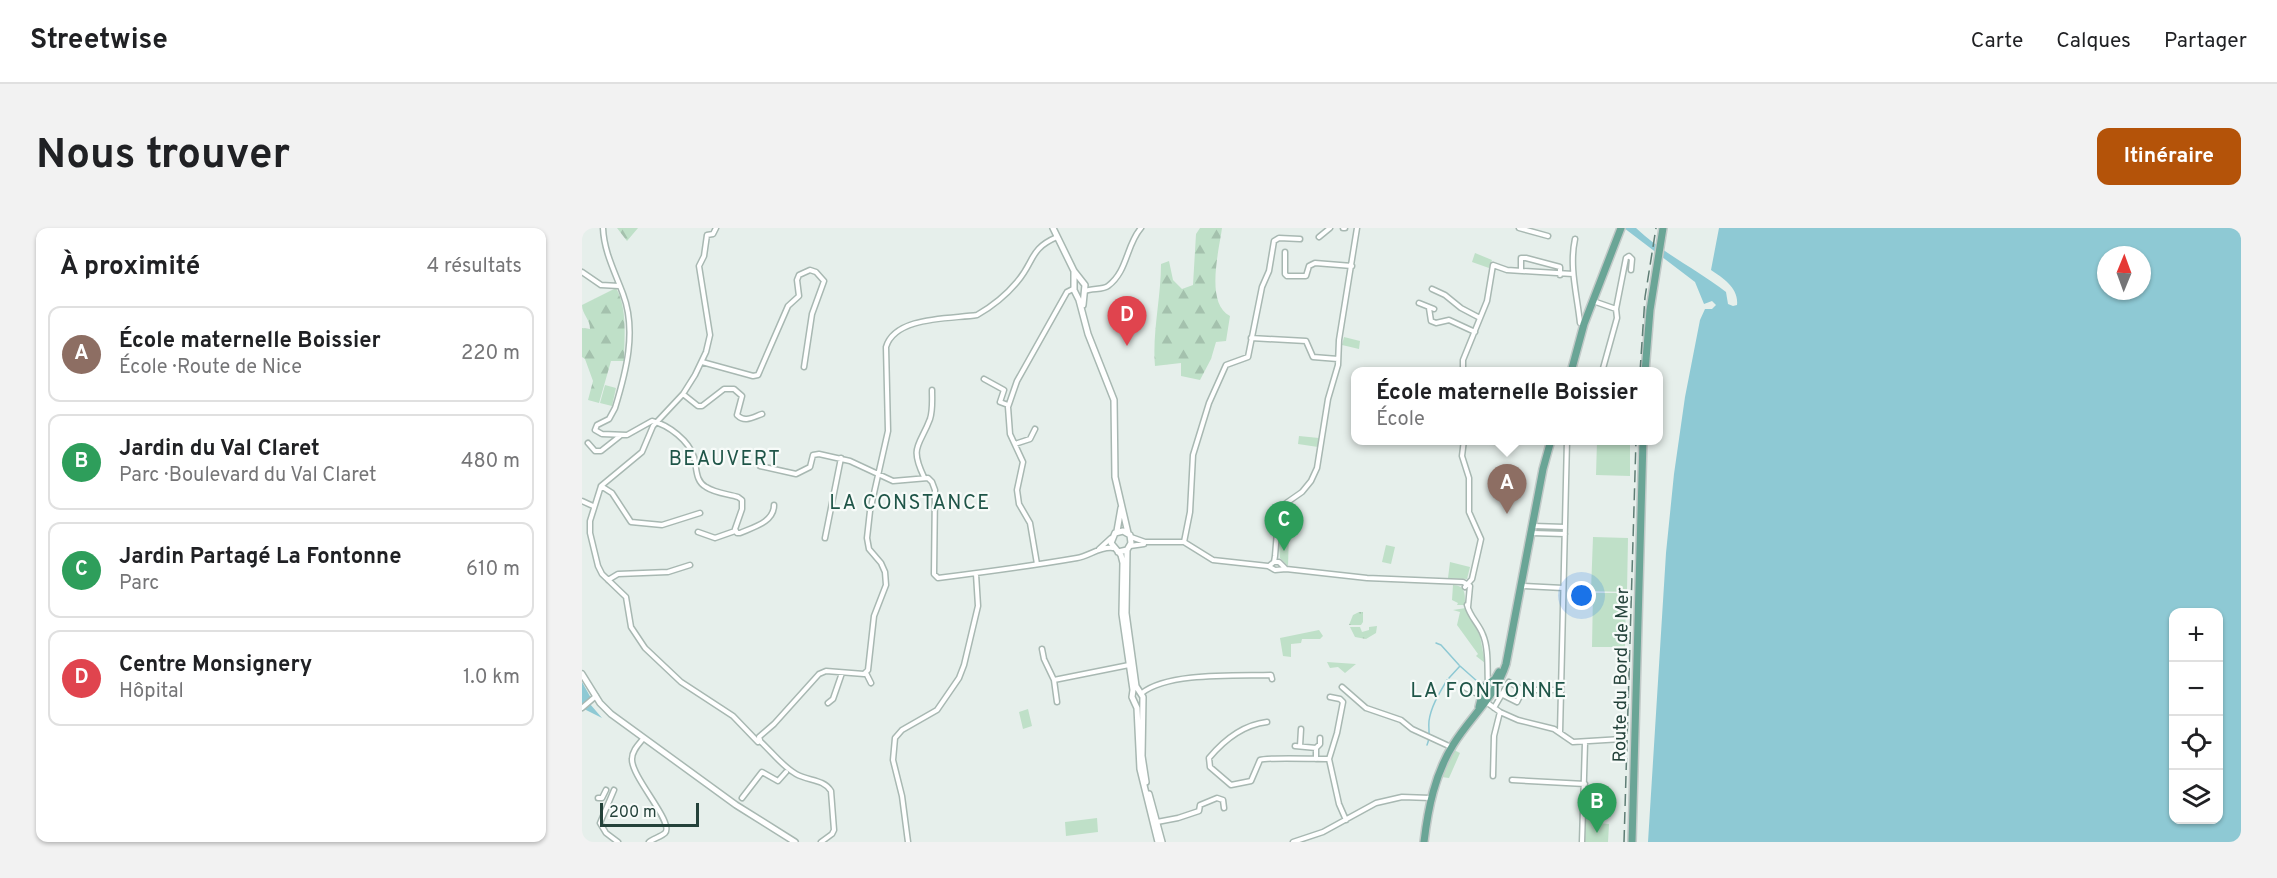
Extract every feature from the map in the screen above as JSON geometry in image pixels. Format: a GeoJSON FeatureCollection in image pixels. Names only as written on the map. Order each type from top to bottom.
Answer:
{"type":"FeatureCollection","features":[{"type":"Feature","properties":{"kind":"main road"},"geometry":{"type":"LineString","coordinates":[[1645,367],[1650,310],[1663,228]]}},
{"type":"Feature","properties":{"kind":"main road"},"geometry":{"type":"LineString","coordinates":[[1572,367],[1584,324],[1620,231]]}},
{"type":"Feature","properties":{"kind":"main road"},"geometry":{"type":"LineString","coordinates":[[1482,697],[1492,692],[1502,676],[1507,658],[1543,469],[1550,445]]}},
{"type":"Feature","properties":{"kind":"main road","name":"Route du Bord de Mer"},"geometry":{"type":"LineString","coordinates":[[1632,842],[1640,544],[1643,518],[1641,494],[1643,445]]}},
{"type":"Feature","properties":{"kind":"main road"},"geometry":{"type":"LineString","coordinates":[[1424,842],[1430,800],[1451,747],[1479,710],[1490,679],[1507,658]]}},
{"type":"Feature","properties":{"kind":"main road"},"geometry":{"type":"LineString","coordinates":[[1490,679],[1494,687],[1492,692]]}},
{"type":"Feature","properties":{"kind":"street"},"geometry":{"type":"LineString","coordinates":[[603,228],[606,252],[624,295],[628,319],[628,359],[612,416],[595,428],[598,434],[621,436],[632,434],[648,422],[657,422],[675,433],[689,447],[694,456],[700,482],[706,488],[738,497],[741,500],[742,509],[735,531]]}},
{"type":"Feature","properties":{"kind":"street"},"geometry":{"type":"LineString","coordinates":[[716,228],[713,234],[708,235],[704,256],[699,266],[710,335],[702,362],[683,394],[650,431],[642,452],[602,486],[593,506],[589,525],[590,533],[598,566],[608,580],[626,597],[631,627],[645,648],[681,682],[726,711],[788,769],[807,779],[823,783],[831,791],[834,830],[821,842]]}},
{"type":"Feature","properties":{"kind":"street"},"geometry":{"type":"LineString","coordinates":[[1053,228],[1074,271],[1088,334],[1113,400],[1115,477],[1130,535],[1126,613],[1138,692],[1143,763],[1159,821],[1160,842]]}},
{"type":"Feature","properties":{"kind":"street"},"geometry":{"type":"LineString","coordinates":[[1037,564],[1030,523],[1019,504],[1017,490],[1024,466],[1010,434],[1008,405],[1035,347],[1067,292],[1076,287],[1085,290],[1107,287],[1124,268],[1132,238],[1141,228]]}},
{"type":"Feature","properties":{"kind":"street"},"geometry":{"type":"LineString","coordinates":[[1320,237],[1330,228]]}},
{"type":"Feature","properties":{"kind":"street"},"geometry":{"type":"LineString","coordinates":[[1277,566],[1275,556],[1279,508],[1302,492],[1311,481],[1317,468],[1328,399],[1338,360],[1339,340],[1357,228]]}},
{"type":"Feature","properties":{"kind":"street"},"geometry":{"type":"LineString","coordinates":[[1519,228],[1548,236]]}},
{"type":"Feature","properties":{"kind":"street"},"geometry":{"type":"LineString","coordinates":[[871,683],[866,673],[870,663],[874,616],[886,585],[885,572],[867,544],[868,521],[888,430],[886,347],[892,334],[912,323],[977,315],[984,311],[1017,282],[1039,247],[1058,237]]}},
{"type":"Feature","properties":{"kind":"street"},"geometry":{"type":"LineString","coordinates":[[1184,543],[1193,455],[1209,403],[1226,365],[1247,358],[1274,242],[1279,238],[1300,239]]}},
{"type":"Feature","properties":{"kind":"street"},"geometry":{"type":"LineString","coordinates":[[1575,239],[1572,257],[1573,274],[1580,322],[1584,324]]}},
{"type":"Feature","properties":{"kind":"street"},"geometry":{"type":"LineString","coordinates":[[1285,252],[1285,274],[1287,276],[1306,276],[1309,266],[1315,263],[1352,266]]}},
{"type":"Feature","properties":{"kind":"street"},"geometry":{"type":"LineString","coordinates":[[1603,367],[1617,318],[1616,309],[1626,258],[1630,256],[1631,270]]}},
{"type":"Feature","properties":{"kind":"street"},"geometry":{"type":"LineString","coordinates":[[1521,270],[1520,260],[1526,258],[1560,267],[1560,275]]}},
{"type":"Feature","properties":{"kind":"street"},"geometry":{"type":"LineString","coordinates":[[1463,367],[1463,360],[1487,301],[1493,266],[1508,270],[1573,274]]}},
{"type":"Feature","properties":{"kind":"street"},"geometry":{"type":"LineString","coordinates":[[702,362],[753,376],[758,375],[788,306],[799,296],[797,280],[799,275],[810,270],[816,272],[824,281],[812,314],[804,367]]}},
{"type":"Feature","properties":{"kind":"street"},"geometry":{"type":"LineString","coordinates":[[582,272],[601,285],[619,286]]}},
{"type":"Feature","properties":{"kind":"street"},"geometry":{"type":"LineString","coordinates":[[1076,287],[1085,290]]}},
{"type":"Feature","properties":{"kind":"street"},"geometry":{"type":"LineString","coordinates":[[1432,289],[1480,318]]}},
{"type":"Feature","properties":{"kind":"street"},"geometry":{"type":"LineString","coordinates":[[1083,315],[1085,290]]}},
{"type":"Feature","properties":{"kind":"street"},"geometry":{"type":"LineString","coordinates":[[1593,301],[1616,309]]}},
{"type":"Feature","properties":{"kind":"street"},"geometry":{"type":"LineString","coordinates":[[1419,303],[1431,308],[1431,321],[1436,323],[1453,321],[1475,332]]}},
{"type":"Feature","properties":{"kind":"street"},"geometry":{"type":"LineString","coordinates":[[1251,338],[1306,341],[1311,356],[1338,360]]}},
{"type":"Feature","properties":{"kind":"street"},"geometry":{"type":"LineString","coordinates":[[984,379],[1004,390],[1000,402],[1008,405]]}},
{"type":"Feature","properties":{"kind":"street"},"geometry":{"type":"LineString","coordinates":[[683,394],[698,406],[702,406],[724,389],[734,389],[742,396],[737,415],[741,419],[746,420],[762,414]]}},
{"type":"Feature","properties":{"kind":"street"},"geometry":{"type":"LineString","coordinates":[[924,477],[916,461],[916,447],[931,417],[932,390]]}},
{"type":"Feature","properties":{"kind":"street"},"geometry":{"type":"LineString","coordinates":[[1015,444],[1030,439],[1035,429]]}},
{"type":"Feature","properties":{"kind":"street"},"geometry":{"type":"LineString","coordinates":[[588,443],[595,451],[601,451],[621,436]]}},
{"type":"Feature","properties":{"kind":"street"},"geometry":{"type":"LineString","coordinates":[[1463,445],[1462,456],[1469,478],[1469,512],[1482,539],[1472,579],[1467,586]]}},
{"type":"Feature","properties":{"kind":"street"},"geometry":{"type":"LineString","coordinates":[[1558,730],[1568,445]]}},
{"type":"Feature","properties":{"kind":"street"},"geometry":{"type":"LineString","coordinates":[[760,466],[796,474],[810,467],[813,455],[819,454],[841,458],[877,472],[878,476],[892,481],[924,477],[930,479],[935,490],[934,574],[938,578],[1080,557],[1107,547],[1113,548],[1118,552],[1123,563],[1122,614],[1129,665],[1138,692]]}},
{"type":"Feature","properties":{"kind":"street"},"geometry":{"type":"LineString","coordinates":[[825,538],[841,458]]}},
{"type":"Feature","properties":{"kind":"street"},"geometry":{"type":"LineString","coordinates":[[602,486],[612,493],[631,522],[662,525],[700,513]]}},
{"type":"Feature","properties":{"kind":"street"},"geometry":{"type":"LineString","coordinates":[[582,501],[593,506]]}},
{"type":"Feature","properties":{"kind":"street"},"geometry":{"type":"LineString","coordinates":[[1097,552],[1117,531],[1121,504]]}},
{"type":"Feature","properties":{"kind":"street"},"geometry":{"type":"LineString","coordinates":[[698,532],[715,538],[735,531],[740,533],[768,518],[774,512],[774,505]]}},
{"type":"Feature","properties":{"kind":"street"},"geometry":{"type":"LineString","coordinates":[[1532,530],[1564,527]]}},
{"type":"Feature","properties":{"kind":"street"},"geometry":{"type":"LineString","coordinates":[[1532,530],[1564,534]]}},
{"type":"Feature","properties":{"kind":"street"},"geometry":{"type":"LineString","coordinates":[[1117,531],[1130,535],[1139,542],[1184,543],[1212,560],[1242,565],[1277,566],[1348,577],[1428,580],[1470,586],[1469,613],[1484,635],[1490,679]]}},
{"type":"Feature","properties":{"kind":"street"},"geometry":{"type":"LineString","coordinates":[[1111,538],[1113,548]]}},
{"type":"Feature","properties":{"kind":"street"},"geometry":{"type":"LineString","coordinates":[[1118,552],[1154,543]]}},
{"type":"Feature","properties":{"kind":"street"},"geometry":{"type":"LineString","coordinates":[[608,580],[618,574],[668,572],[690,565]]}},
{"type":"Feature","properties":{"kind":"street"},"geometry":{"type":"LineString","coordinates":[[908,842],[902,796],[893,760],[895,738],[902,730],[937,710],[959,678],[978,606],[976,574]]}},
{"type":"Feature","properties":{"kind":"street"},"geometry":{"type":"LineString","coordinates":[[1522,586],[1564,588]]}},
{"type":"Feature","properties":{"kind":"street"},"geometry":{"type":"LineString","coordinates":[[1042,649],[1054,680],[1057,702]]}},
{"type":"Feature","properties":{"kind":"street"},"geometry":{"type":"LineString","coordinates":[[1054,680],[1129,665]]}},
{"type":"Feature","properties":{"kind":"street"},"geometry":{"type":"LineString","coordinates":[[758,739],[819,674],[826,671],[866,673]]}},
{"type":"Feature","properties":{"kind":"street"},"geometry":{"type":"LineString","coordinates":[[828,703],[833,699],[842,673]]}},
{"type":"Feature","properties":{"kind":"street"},"geometry":{"type":"LineString","coordinates":[[582,674],[594,698],[610,714],[736,805],[795,842]]}},
{"type":"Feature","properties":{"kind":"street"},"geometry":{"type":"LineString","coordinates":[[1138,701],[1131,697],[1163,681],[1271,675],[1272,679]]}},
{"type":"Feature","properties":{"kind":"street"},"geometry":{"type":"LineString","coordinates":[[1494,708],[1509,682],[1523,690],[1561,690]]}},
{"type":"Feature","properties":{"kind":"street"},"geometry":{"type":"LineString","coordinates":[[1342,687],[1366,708],[1401,720],[1412,729],[1451,747]]}},
{"type":"Feature","properties":{"kind":"street"},"geometry":{"type":"LineString","coordinates":[[1464,687],[1482,697],[1500,712],[1518,720],[1558,730],[1573,742],[1622,739]]}},
{"type":"Feature","properties":{"kind":"street"},"geometry":{"type":"LineString","coordinates":[[1502,694],[1517,702],[1523,690]]}},
{"type":"Feature","properties":{"kind":"street"},"geometry":{"type":"LineString","coordinates":[[1330,697],[1340,699],[1342,702],[1337,733],[1329,759],[1339,804],[1346,820]]}},
{"type":"Feature","properties":{"kind":"street"},"geometry":{"type":"LineString","coordinates":[[582,708],[594,698]]}},
{"type":"Feature","properties":{"kind":"street"},"geometry":{"type":"LineString","coordinates":[[1138,701],[1140,769],[1160,842]]}},
{"type":"Feature","properties":{"kind":"street"},"geometry":{"type":"LineString","coordinates":[[1493,776],[1494,736],[1500,712]]}},
{"type":"Feature","properties":{"kind":"street"},"geometry":{"type":"LineString","coordinates":[[1267,722],[1230,735],[1209,758],[1210,767],[1235,785],[1251,781],[1260,760],[1264,758],[1329,759]]}},
{"type":"Feature","properties":{"kind":"street"},"geometry":{"type":"LineString","coordinates":[[1301,729],[1298,746],[1316,748]]}},
{"type":"Feature","properties":{"kind":"street"},"geometry":{"type":"LineString","coordinates":[[1316,757],[1316,748],[1320,744],[1320,738]]}},
{"type":"Feature","properties":{"kind":"street"},"geometry":{"type":"LineString","coordinates":[[642,739],[631,757],[632,763],[644,789],[663,817],[667,831],[649,842]]}},
{"type":"Feature","properties":{"kind":"street"},"geometry":{"type":"LineString","coordinates":[[1582,842],[1586,743]]}},
{"type":"Feature","properties":{"kind":"street"},"geometry":{"type":"LineString","coordinates":[[742,798],[762,772],[778,781],[786,771]]}},
{"type":"Feature","properties":{"kind":"street"},"geometry":{"type":"LineString","coordinates":[[1512,780],[1585,784]]}},
{"type":"Feature","properties":{"kind":"street"},"geometry":{"type":"LineString","coordinates":[[598,798],[602,798],[606,790]]}},
{"type":"Feature","properties":{"kind":"street"},"geometry":{"type":"LineString","coordinates":[[614,790],[600,823],[606,833],[618,842]]}},
{"type":"Feature","properties":{"kind":"street"},"geometry":{"type":"LineString","coordinates":[[1159,821],[1199,811],[1200,805],[1217,798],[1223,800],[1224,808]]}},
{"type":"Feature","properties":{"kind":"street"},"geometry":{"type":"LineString","coordinates":[[1293,842],[1323,832],[1376,802],[1402,798],[1430,800]]}},
{"type":"Feature","properties":{"kind":"green space"},"geometry":{"type":"Polygon","coordinates":[[[617,228],[638,228],[627,241],[617,228]]]}},
{"type":"Feature","properties":{"kind":"green space"},"geometry":{"type":"Polygon","coordinates":[[[1200,228],[1222,228],[1216,289],[1222,309],[1230,316],[1226,341],[1216,342],[1211,359],[1200,380],[1181,376],[1181,363],[1155,366],[1154,354],[1161,264],[1169,261],[1173,280],[1182,289],[1193,285],[1196,234],[1200,228]]]}},
{"type":"Feature","properties":{"kind":"green space"},"geometry":{"type":"Polygon","coordinates":[[[1475,253],[1492,260],[1489,268],[1472,262],[1475,253]]]}},
{"type":"Feature","properties":{"kind":"green space"},"geometry":{"type":"Polygon","coordinates":[[[616,288],[624,314],[624,361],[611,361],[599,403],[588,400],[593,381],[585,359],[582,357],[582,328],[590,329],[582,305],[616,288]]]}},
{"type":"Feature","properties":{"kind":"green space"},"geometry":{"type":"Polygon","coordinates":[[[1344,337],[1360,341],[1359,349],[1342,345],[1344,337]]]}},
{"type":"Feature","properties":{"kind":"green space"},"geometry":{"type":"Polygon","coordinates":[[[605,385],[616,388],[612,406],[600,403],[605,385]]]}},
{"type":"Feature","properties":{"kind":"green space"},"geometry":{"type":"Polygon","coordinates":[[[1299,436],[1319,438],[1318,447],[1298,444],[1299,436]]]}},
{"type":"Feature","properties":{"kind":"green space"},"geometry":{"type":"Polygon","coordinates":[[[1597,445],[1630,445],[1630,476],[1596,475],[1597,445]]]}},
{"type":"Feature","properties":{"kind":"green space"},"geometry":{"type":"Polygon","coordinates":[[[1278,533],[1289,533],[1288,566],[1280,558],[1278,533]]]}},
{"type":"Feature","properties":{"kind":"green space"},"geometry":{"type":"Polygon","coordinates":[[[1593,537],[1628,538],[1627,592],[1591,591],[1593,537]]]}},
{"type":"Feature","properties":{"kind":"green space"},"geometry":{"type":"Polygon","coordinates":[[[1386,545],[1395,547],[1391,564],[1382,562],[1386,545]]]}},
{"type":"Feature","properties":{"kind":"green space"},"geometry":{"type":"Polygon","coordinates":[[[1450,562],[1470,567],[1467,579],[1448,578],[1450,562]]]}},
{"type":"Feature","properties":{"kind":"green space"},"geometry":{"type":"Polygon","coordinates":[[[1453,585],[1463,589],[1465,605],[1457,605],[1458,603],[1452,600],[1453,585]]]}},
{"type":"Feature","properties":{"kind":"green space"},"geometry":{"type":"Polygon","coordinates":[[[1593,593],[1626,593],[1625,647],[1592,647],[1593,593]]]}},
{"type":"Feature","properties":{"kind":"green space"},"geometry":{"type":"Polygon","coordinates":[[[1466,608],[1480,636],[1485,663],[1476,656],[1478,654],[1457,625],[1460,612],[1453,610],[1466,608]]]}},
{"type":"Feature","properties":{"kind":"green space"},"geometry":{"type":"Polygon","coordinates":[[[1363,612],[1361,625],[1349,625],[1353,615],[1363,612]]]}},
{"type":"Feature","properties":{"kind":"green space"},"geometry":{"type":"Polygon","coordinates":[[[1377,626],[1376,633],[1366,639],[1355,637],[1350,627],[1360,627],[1362,632],[1369,630],[1369,627],[1377,626]]]}},
{"type":"Feature","properties":{"kind":"green space"},"geometry":{"type":"Polygon","coordinates":[[[1319,630],[1323,636],[1320,639],[1302,639],[1301,643],[1291,644],[1291,657],[1283,656],[1280,638],[1319,630]]]}},
{"type":"Feature","properties":{"kind":"green space"},"geometry":{"type":"Polygon","coordinates":[[[1327,662],[1356,664],[1345,673],[1338,667],[1330,668],[1327,662]]]}},
{"type":"Feature","properties":{"kind":"green space"},"geometry":{"type":"Polygon","coordinates":[[[1028,709],[1032,726],[1023,729],[1019,712],[1028,709]]]}},
{"type":"Feature","properties":{"kind":"green space"},"geometry":{"type":"Polygon","coordinates":[[[1452,749],[1460,753],[1449,778],[1441,777],[1452,749]]]}},
{"type":"Feature","properties":{"kind":"green space"},"geometry":{"type":"Polygon","coordinates":[[[1586,805],[1597,806],[1597,823],[1609,824],[1608,842],[1585,842],[1586,805]]]}},
{"type":"Feature","properties":{"kind":"green space"},"geometry":{"type":"Polygon","coordinates":[[[1097,818],[1098,832],[1066,836],[1065,822],[1097,818]]]}},
{"type":"Feature","properties":{"kind":"water"},"geometry":{"type":"Polygon","coordinates":[[[1624,228],[1636,228],[1715,284],[1726,292],[1728,304],[1733,306],[1737,305],[1737,299],[1733,289],[1711,270],[1719,228],[2241,228],[2241,842],[1648,842],[1666,553],[1674,474],[1685,397],[1700,320],[1705,309],[1712,309],[1716,305],[1712,301],[1704,304],[1695,282],[1624,228]]]}},
{"type":"Feature","properties":{"kind":"water"},"geometry":{"type":"Polygon","coordinates":[[[582,682],[591,698],[590,704],[602,718],[582,708],[582,682]]]}},
{"type":"Feature","properties":{"kind":"waterway"},"geometry":{"type":"LineString","coordinates":[[1436,643],[1441,645],[1459,665]]}},
{"type":"Feature","properties":{"kind":"waterway"},"geometry":{"type":"LineString","coordinates":[[1449,678],[1460,666],[1478,682]]}},
{"type":"Feature","properties":{"kind":"waterway"},"geometry":{"type":"LineString","coordinates":[[1427,745],[1432,710],[1447,680]]}},
{"type":"Feature","properties":{"kind":"railway"},"geometry":{"type":"LineString","coordinates":[[1640,367],[1645,297],[1656,228]]}},
{"type":"Feature","properties":{"kind":"railway"},"geometry":{"type":"LineString","coordinates":[[1624,842],[1636,445]]}},
{"type":"Feature","properties":{"kind":"place","name":"Centre Monsignery"},"geometry":{"type":"Point","coordinates":[1127,346]}},
{"type":"Feature","properties":{"kind":"place","name":"École maternelle Boissier"},"geometry":{"type":"Point","coordinates":[1507,514]}},
{"type":"Feature","properties":{"kind":"place","name":"Jardin Partagé La Fontonne"},"geometry":{"type":"Point","coordinates":[1284,551]}},
{"type":"Feature","properties":{"kind":"place","name":"Jardin du Val Claret"},"geometry":{"type":"Point","coordinates":[1597,833]}},
{"type":"Feature","properties":{"kind":"district","name":"BEAUVERT"},"geometry":{"type":"Point","coordinates":[725,460]}},
{"type":"Feature","properties":{"kind":"district","name":"LA CONSTANCE"},"geometry":{"type":"Point","coordinates":[910,504]}},
{"type":"Feature","properties":{"kind":"district","name":"LA FONTONNE"},"geometry":{"type":"Point","coordinates":[1489,691]}}]}
